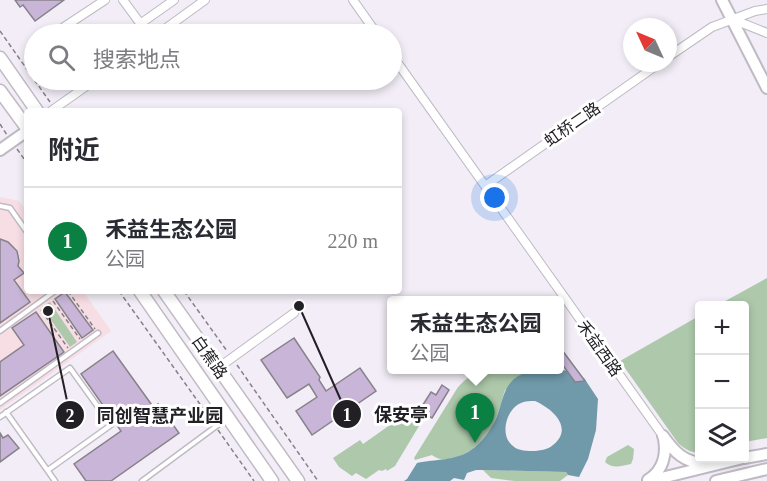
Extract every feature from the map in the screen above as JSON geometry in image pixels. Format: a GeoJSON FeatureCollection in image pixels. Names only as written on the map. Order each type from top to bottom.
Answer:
{"type":"FeatureCollection","features":[{"type":"Feature","properties":{"kind":"main road"},"geometry":{"type":"LineString","coordinates":[[0,58],[35,108]]}},
{"type":"Feature","properties":{"kind":"main road"},"geometry":{"type":"LineString","coordinates":[[0,91],[24,126]]}},
{"type":"Feature","properties":{"kind":"main road","name":"白蕉路"},"geometry":{"type":"LineString","coordinates":[[142,294],[272,481]]}},
{"type":"Feature","properties":{"kind":"main road","name":"白蕉路"},"geometry":{"type":"LineString","coordinates":[[166,294],[298,481]]}},
{"type":"Feature","properties":{"kind":"street"},"geometry":{"type":"LineString","coordinates":[[69,24],[105,0]]}},
{"type":"Feature","properties":{"kind":"street"},"geometry":{"type":"LineString","coordinates":[[123,0],[140,24],[174,0]]}},
{"type":"Feature","properties":{"kind":"street"},"geometry":{"type":"LineString","coordinates":[[172,24],[205,0]]}},
{"type":"Feature","properties":{"kind":"street"},"geometry":{"type":"LineString","coordinates":[[353,0],[370,24]]}},
{"type":"Feature","properties":{"kind":"street"},"geometry":{"type":"LineString","coordinates":[[714,0],[732,19],[767,33]]}},
{"type":"Feature","properties":{"kind":"street"},"geometry":{"type":"LineString","coordinates":[[722,0],[767,88]]}},
{"type":"Feature","properties":{"kind":"street"},"geometry":{"type":"LineString","coordinates":[[677,51],[712,27],[755,11],[767,9]]}},
{"type":"Feature","properties":{"kind":"street","name":"禾益西路"},"geometry":{"type":"LineString","coordinates":[[402,69],[563,296]]}},
{"type":"Feature","properties":{"kind":"street","name":"虹桥二路"},"geometry":{"type":"LineString","coordinates":[[484,186],[647,72]]}},
{"type":"Feature","properties":{"kind":"street"},"geometry":{"type":"LineString","coordinates":[[56,108],[81,90]]}},
{"type":"Feature","properties":{"kind":"street"},"geometry":{"type":"LineString","coordinates":[[0,150],[24,132]]}},
{"type":"Feature","properties":{"kind":"street","name":"禾益西路"},"geometry":{"type":"LineString","coordinates":[[564,298],[663,436]]}},
{"type":"Feature","properties":{"kind":"street"},"geometry":{"type":"LineString","coordinates":[[218,368],[294,313]]}},
{"type":"Feature","properties":{"kind":"street"},"geometry":{"type":"LineString","coordinates":[[663,436],[684,459],[700,464],[718,464]]}},
{"type":"Feature","properties":{"kind":"street"},"geometry":{"type":"LineString","coordinates":[[648,481],[656,474],[663,462],[665,448],[663,436]]}},
{"type":"Feature","properties":{"kind":"street"},"geometry":{"type":"LineString","coordinates":[[749,457],[767,454]]}},
{"type":"Feature","properties":{"kind":"street"},"geometry":{"type":"LineString","coordinates":[[648,481],[722,463]]}},
{"type":"Feature","properties":{"kind":"street"},"geometry":{"type":"LineString","coordinates":[[716,481],[767,469]]}},
{"type":"Feature","properties":{"kind":"lane"},"geometry":{"type":"LineString","coordinates":[[0,206],[10,208],[24,228]]}},
{"type":"Feature","properties":{"kind":"lane"},"geometry":{"type":"LineString","coordinates":[[0,331],[51,294]]}},
{"type":"Feature","properties":{"kind":"lane"},"geometry":{"type":"LineString","coordinates":[[0,403],[98,333]]}},
{"type":"Feature","properties":{"kind":"lane"},"geometry":{"type":"LineString","coordinates":[[0,417],[70,368],[111,425],[48,470]]}},
{"type":"Feature","properties":{"kind":"lane"},"geometry":{"type":"LineString","coordinates":[[6,412],[56,481]]}},
{"type":"Feature","properties":{"kind":"lane"},"geometry":{"type":"LineString","coordinates":[[142,481],[228,418]]}},
{"type":"Feature","properties":{"kind":"path"},"geometry":{"type":"LineString","coordinates":[[0,31],[24,67]]}},
{"type":"Feature","properties":{"kind":"path"},"geometry":{"type":"LineString","coordinates":[[40,90],[52,108]]}},
{"type":"Feature","properties":{"kind":"path"},"geometry":{"type":"LineString","coordinates":[[70,294],[98,333]]}},
{"type":"Feature","properties":{"kind":"path"},"geometry":{"type":"LineString","coordinates":[[121,294],[254,481]]}},
{"type":"Feature","properties":{"kind":"path"},"geometry":{"type":"LineString","coordinates":[[186,294],[318,481]]}},
{"type":"Feature","properties":{"kind":"path"},"geometry":{"type":"LineString","coordinates":[[49,296],[83,344]]}},
{"type":"Feature","properties":{"kind":"path"},"geometry":{"type":"LineString","coordinates":[[37,304],[71,352]]}},
{"type":"Feature","properties":{"kind":"shaded area"},"geometry":{"type":"Polygon","coordinates":[[[0,197],[19,201],[24,208],[24,294],[85,294],[111,331],[0,410],[0,197]]]}},
{"type":"Feature","properties":{"kind":"green space"},"geometry":{"type":"Polygon","coordinates":[[[767,278],[767,438],[749,441],[749,301],[725,301],[767,278]]]}},
{"type":"Feature","properties":{"kind":"green space"},"geometry":{"type":"Polygon","coordinates":[[[50,302],[77,342],[70,347],[42,307],[50,302]]]}},
{"type":"Feature","properties":{"kind":"green space"},"geometry":{"type":"Polygon","coordinates":[[[695,318],[695,452],[678,443],[620,361],[695,318]]]}},
{"type":"Feature","properties":{"kind":"green space"},"geometry":{"type":"Polygon","coordinates":[[[538,374],[505,390],[491,429],[473,448],[453,458],[440,459],[432,455],[415,460],[414,458],[458,387],[470,376],[538,374]]]}},
{"type":"Feature","properties":{"kind":"green space"},"geometry":{"type":"Polygon","coordinates":[[[403,410],[416,415],[422,421],[395,466],[387,471],[386,469],[379,470],[366,479],[356,473],[352,476],[339,467],[333,458],[360,440],[363,444],[397,420],[394,416],[403,410]]]}},
{"type":"Feature","properties":{"kind":"green space"},"geometry":{"type":"Polygon","coordinates":[[[628,445],[634,449],[631,464],[614,466],[605,462],[607,457],[628,445]]]}},
{"type":"Feature","properties":{"kind":"green space"},"geometry":{"type":"Polygon","coordinates":[[[483,470],[566,472],[568,475],[560,481],[515,481],[491,478],[483,470]]]}},
{"type":"Feature","properties":{"kind":"water"},"geometry":{"type":"Polygon","coordinates":[[[564,370],[584,378],[598,399],[596,430],[588,459],[579,477],[568,475],[566,472],[476,470],[467,473],[464,480],[454,478],[450,481],[404,481],[417,463],[459,456],[479,444],[495,421],[504,394],[515,378],[522,374],[564,374],[564,370]],[[535,401],[521,403],[511,411],[505,430],[509,442],[515,448],[526,451],[547,449],[559,439],[562,432],[559,420],[535,401]]]}},
{"type":"Feature","properties":{"kind":"building"},"geometry":{"type":"Polygon","coordinates":[[[15,0],[64,0],[35,21],[23,5],[20,7],[15,0]]]}},
{"type":"Feature","properties":{"kind":"building"},"geometry":{"type":"Polygon","coordinates":[[[0,239],[8,242],[17,251],[18,266],[24,273],[14,280],[30,302],[0,323],[0,239]]]}},
{"type":"Feature","properties":{"kind":"building"},"geometry":{"type":"Polygon","coordinates":[[[66,294],[93,330],[82,338],[55,299],[66,294]]]}},
{"type":"Feature","properties":{"kind":"building"},"geometry":{"type":"Polygon","coordinates":[[[36,312],[64,352],[0,396],[0,362],[24,345],[12,328],[36,312]]]}},
{"type":"Feature","properties":{"kind":"building"},"geometry":{"type":"Polygon","coordinates":[[[294,338],[320,377],[319,380],[326,391],[360,368],[376,391],[312,435],[296,411],[317,397],[309,384],[287,398],[261,360],[294,338]]]}},
{"type":"Feature","properties":{"kind":"building"},"geometry":{"type":"Polygon","coordinates":[[[113,351],[154,408],[158,404],[179,433],[111,481],[86,481],[74,464],[121,431],[81,374],[113,351]]]}},
{"type":"Feature","properties":{"kind":"building"},"geometry":{"type":"Polygon","coordinates":[[[564,353],[585,381],[575,382],[564,367],[564,353]]]}},
{"type":"Feature","properties":{"kind":"building"},"geometry":{"type":"Polygon","coordinates":[[[442,385],[449,390],[432,418],[419,411],[431,392],[436,395],[442,385]]]}},
{"type":"Feature","properties":{"kind":"building"},"geometry":{"type":"Polygon","coordinates":[[[0,433],[3,438],[8,435],[19,448],[0,462],[0,433]]]}},
{"type":"Feature","properties":{"kind":"place","name":"保安亭"},"geometry":{"type":"Point","coordinates":[299,306]}},
{"type":"Feature","properties":{"kind":"place","name":"同创智慧产业园"},"geometry":{"type":"Point","coordinates":[48,311]}},
{"type":"Feature","properties":{"kind":"place","name":"禾益生态公园"},"geometry":{"type":"Point","coordinates":[475,443]}}]}
